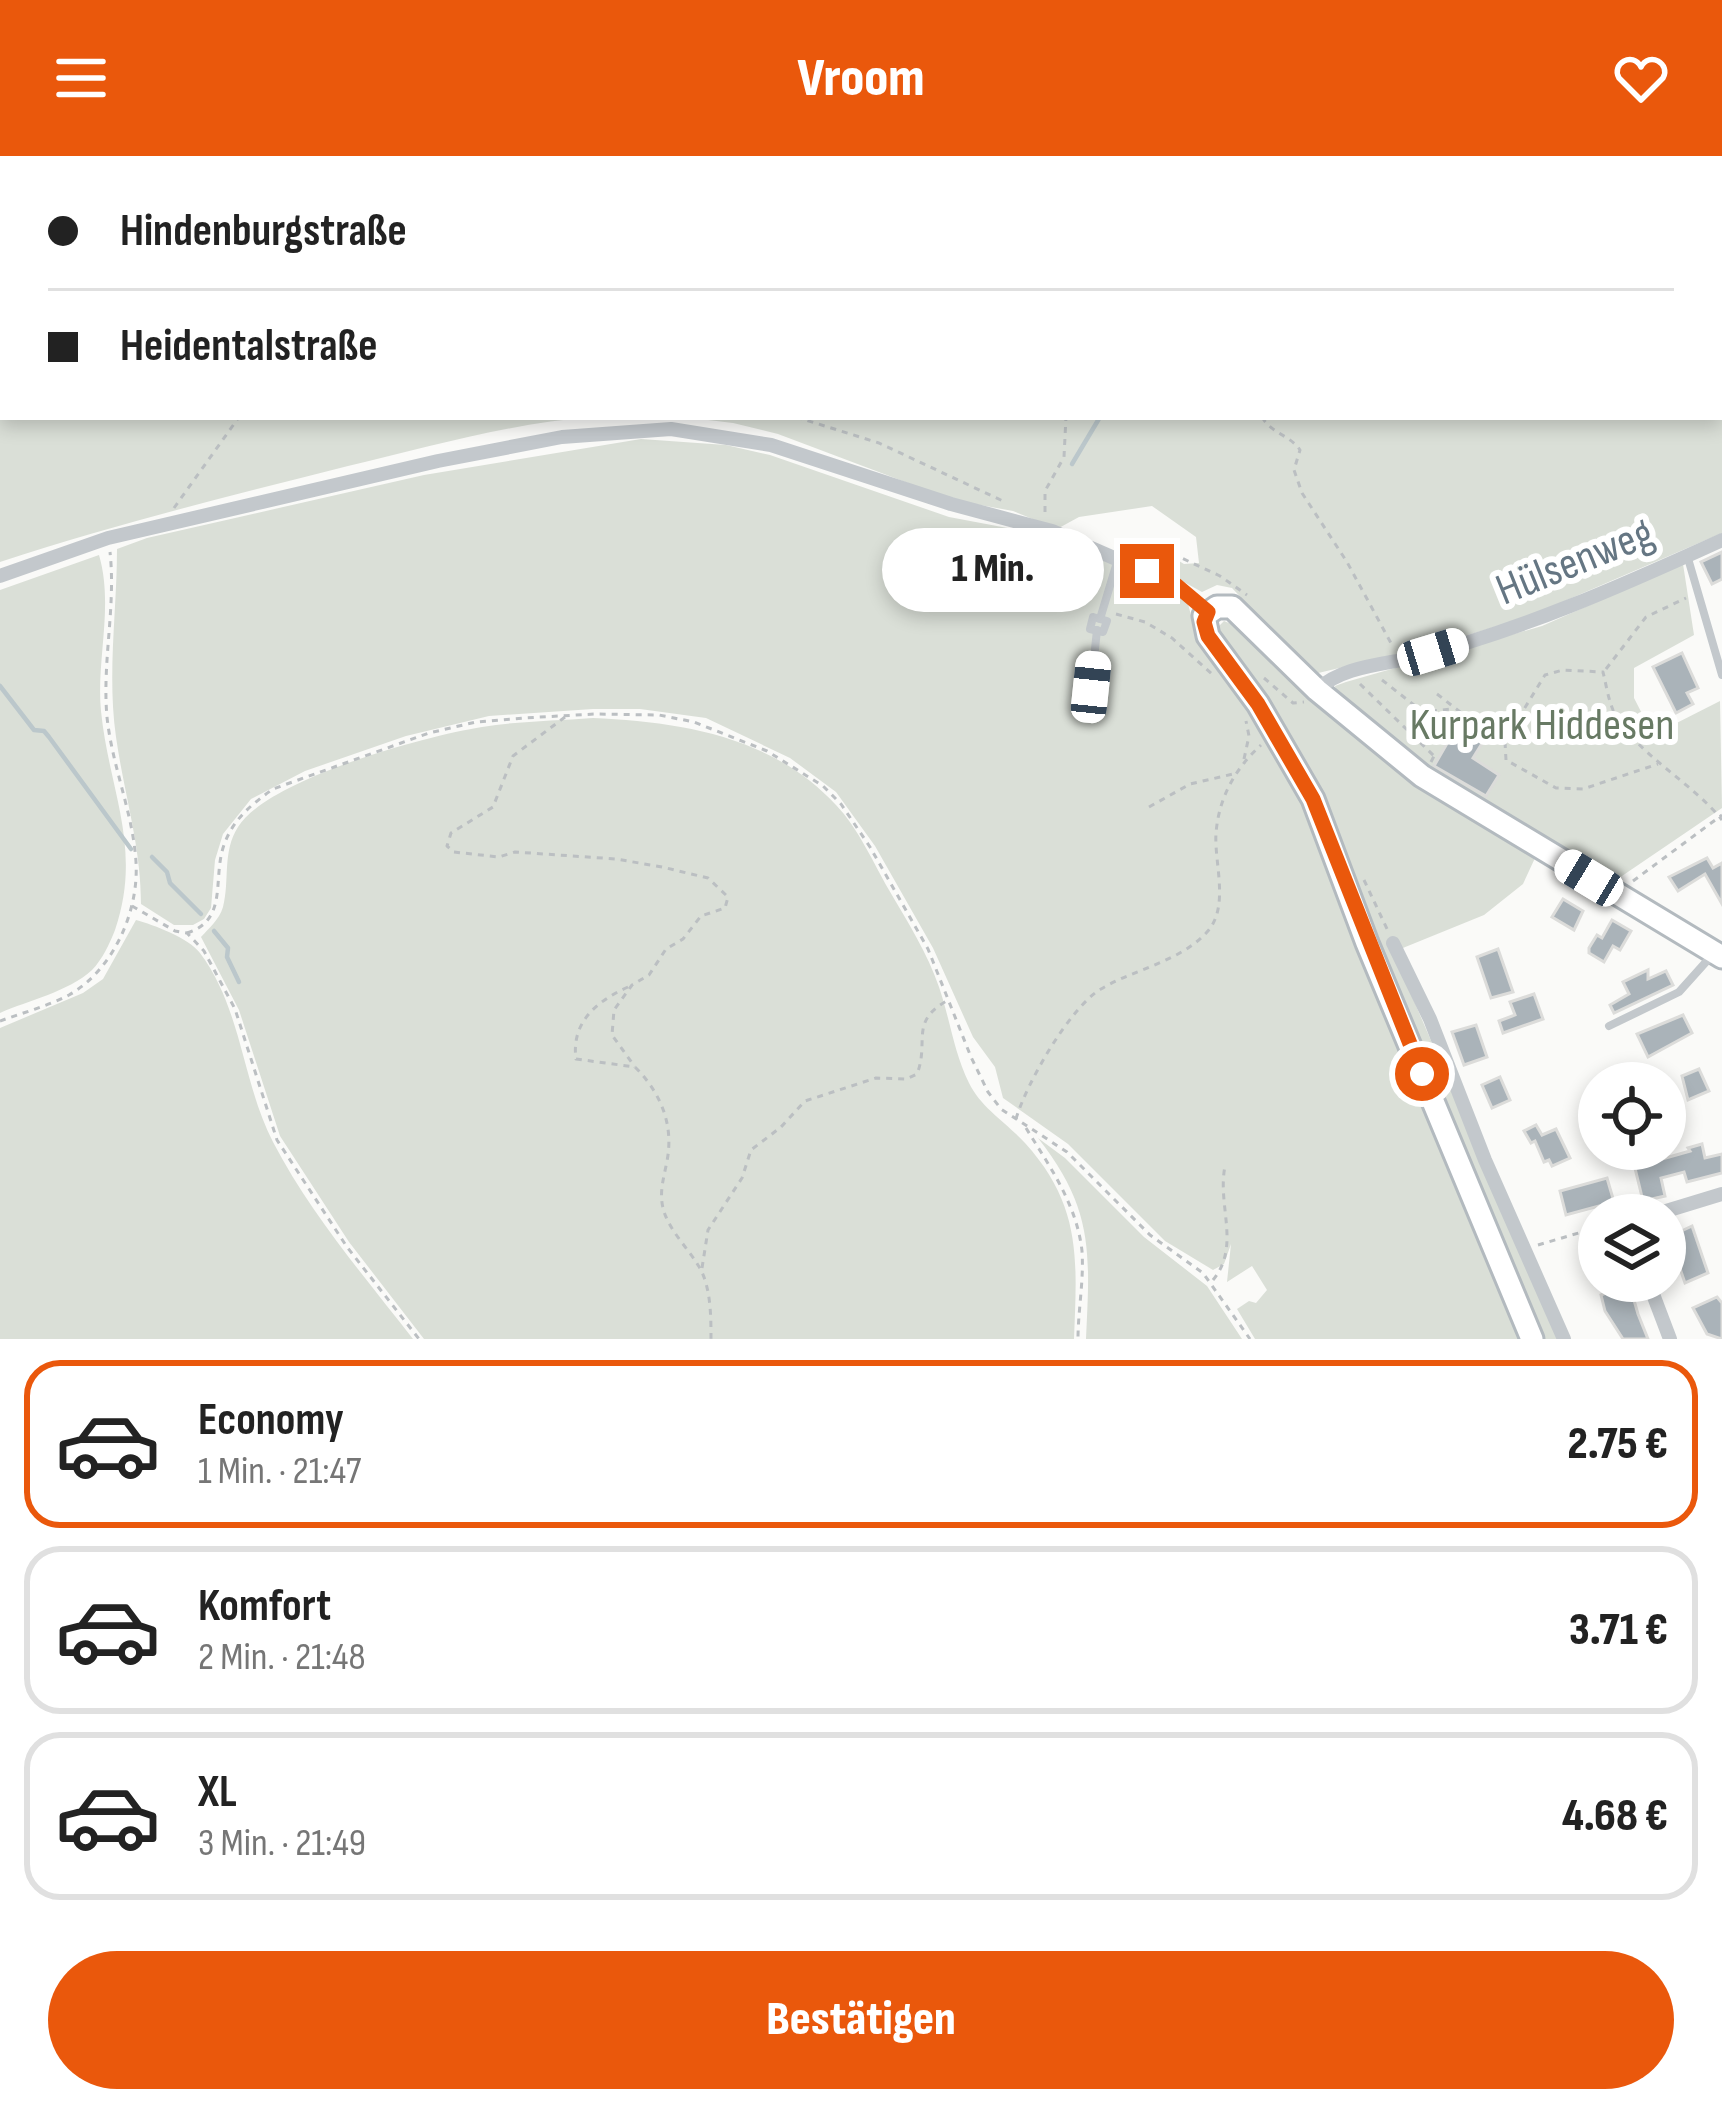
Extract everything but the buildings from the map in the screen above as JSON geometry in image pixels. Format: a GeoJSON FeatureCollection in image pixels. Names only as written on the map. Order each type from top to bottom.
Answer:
{"type":"FeatureCollection","features":[{"type":"Feature","properties":{"kind":"main road"},"geometry":{"type":"LineString","coordinates":[[1532,1339],[1367,943],[1313,799],[1279,723],[1208,636],[1204,622],[1208,612],[1225,606],[1239,613],[1317,690],[1422,776],[1718,954]]}},
{"type":"Feature","properties":{"kind":"street"},"geometry":{"type":"LineString","coordinates":[[0,576],[108,538],[541,441],[671,429],[771,446],[1052,531],[1176,585],[1208,612]]}},
{"type":"Feature","properties":{"kind":"street","name":"Hülsenweg"},"geometry":{"type":"LineString","coordinates":[[1317,690],[1347,672],[1538,621],[1722,540]]}},
{"type":"Feature","properties":{"kind":"street"},"geometry":{"type":"LineString","coordinates":[[1394,943],[1564,1339]]}},
{"type":"Feature","properties":{"kind":"street"},"geometry":{"type":"LineString","coordinates":[[1686,1205],[1722,1194]]}},
{"type":"Feature","properties":{"kind":"street"},"geometry":{"type":"LineString","coordinates":[[1656,1302],[1670,1339]]}},
{"type":"Feature","properties":{"kind":"lane"},"geometry":{"type":"LineString","coordinates":[[1688,555],[1722,675]]}},
{"type":"Feature","properties":{"kind":"lane"},"geometry":{"type":"LineString","coordinates":[[1091,687],[1097,630],[1103,632],[1107,620],[1100,619],[1118,557]]}},
{"type":"Feature","properties":{"kind":"lane"},"geometry":{"type":"LineString","coordinates":[[1609,1026],[1679,992],[1718,954]]}},
{"type":"Feature","properties":{"kind":"path"},"geometry":{"type":"LineString","coordinates":[[163,526],[237,420]]}},
{"type":"Feature","properties":{"kind":"path"},"geometry":{"type":"LineString","coordinates":[[806,420],[879,443],[1005,502]]}},
{"type":"Feature","properties":{"kind":"path"},"geometry":{"type":"LineString","coordinates":[[1052,531],[1045,491],[1064,457],[1066,420]]}},
{"type":"Feature","properties":{"kind":"path"},"geometry":{"type":"LineString","coordinates":[[1264,420],[1269,429],[1297,445],[1294,470],[1303,494],[1400,660]]}},
{"type":"Feature","properties":{"kind":"path"},"geometry":{"type":"LineString","coordinates":[[0,1021],[68,995],[96,974],[119,941],[130,905],[136,861],[111,747],[106,693],[111,619],[108,538]]}},
{"type":"Feature","properties":{"kind":"path"},"geometry":{"type":"LineString","coordinates":[[1603,672],[1646,616],[1699,593]]}},
{"type":"Feature","properties":{"kind":"path"},"geometry":{"type":"LineString","coordinates":[[1122,617],[1145,622],[1172,638],[1220,682]]}},
{"type":"Feature","properties":{"kind":"path"},"geometry":{"type":"LineString","coordinates":[[1366,668],[1423,712],[1455,709]]}},
{"type":"Feature","properties":{"kind":"path"},"geometry":{"type":"LineString","coordinates":[[1603,672],[1563,670],[1545,675],[1505,740],[1506,760],[1556,788],[1583,789],[1660,763]]}},
{"type":"Feature","properties":{"kind":"path"},"geometry":{"type":"LineString","coordinates":[[1347,672],[1434,756]]}},
{"type":"Feature","properties":{"kind":"path"},"geometry":{"type":"LineString","coordinates":[[1603,672],[1614,712],[1660,763],[1721,817],[1629,886]]}},
{"type":"Feature","properties":{"kind":"path"},"geometry":{"type":"LineString","coordinates":[[1258,682],[1268,679],[1292,702],[1305,702],[1317,690]]}},
{"type":"Feature","properties":{"kind":"path"},"geometry":{"type":"LineString","coordinates":[[1437,694],[1505,740]]}},
{"type":"Feature","properties":{"kind":"path"},"geometry":{"type":"LineString","coordinates":[[1015,1120],[1033,1075],[1087,998],[1189,946],[1215,920],[1220,810],[1234,774],[1292,702]]}},
{"type":"Feature","properties":{"kind":"path"},"geometry":{"type":"LineString","coordinates":[[130,905],[175,931],[187,933],[208,924],[215,912],[225,843],[238,818],[274,789],[429,733],[476,722],[568,716],[659,715],[694,722],[767,751],[823,786],[842,804],[928,949],[988,1092],[1015,1120],[1067,1152],[1150,1234],[1212,1282],[1250,1339]]}},
{"type":"Feature","properties":{"kind":"path"},"geometry":{"type":"LineString","coordinates":[[568,716],[513,756],[493,807],[451,833],[447,846],[454,852],[499,857],[515,852],[616,859],[708,878],[729,902],[701,916],[683,939],[666,950],[649,975],[606,998],[586,1015],[574,1053],[585,1063],[635,1067]]}},
{"type":"Feature","properties":{"kind":"path"},"geometry":{"type":"LineString","coordinates":[[1244,717],[1249,736],[1244,761]]}},
{"type":"Feature","properties":{"kind":"path"},"geometry":{"type":"LineString","coordinates":[[1149,807],[1190,784],[1234,774]]}},
{"type":"Feature","properties":{"kind":"path"},"geometry":{"type":"LineString","coordinates":[[187,933],[204,951],[236,1009],[277,1140],[347,1247],[418,1339]]}},
{"type":"Feature","properties":{"kind":"path"},"geometry":{"type":"LineString","coordinates":[[632,986],[614,1010],[611,1028],[661,1100],[668,1154],[661,1184],[663,1210],[702,1270]]}},
{"type":"Feature","properties":{"kind":"path"},"geometry":{"type":"LineString","coordinates":[[711,1339],[702,1270],[708,1230],[742,1178],[751,1150],[805,1101],[876,1078],[906,1079],[917,1074],[920,1028],[938,1005],[950,999]]}},
{"type":"Feature","properties":{"kind":"path"},"geometry":{"type":"LineString","coordinates":[[1025,1127],[1078,1226],[1082,1285],[1078,1339]]}},
{"type":"Feature","properties":{"kind":"path"},"geometry":{"type":"LineString","coordinates":[[1212,1282],[1230,1242],[1221,1198],[1225,1166]]}},
{"type":"Feature","properties":{"kind":"path"},"geometry":{"type":"LineString","coordinates":[[1524,1250],[1578,1233]]}},
{"type":"Feature","properties":{"kind":"green space"},"geometry":{"type":"Polygon","coordinates":[[[0,420],[562,420],[408,451],[173,511],[0,562],[0,420]]]}},
{"type":"Feature","properties":{"kind":"green space"},"geometry":{"type":"Polygon","coordinates":[[[708,420],[1722,420],[1722,533],[1530,616],[1314,674],[1232,588],[1217,585],[1202,592],[1166,572],[1174,558],[1184,564],[1199,563],[1196,537],[1152,506],[1079,517],[1057,529],[1013,511],[953,500],[778,434],[708,420]]]}},
{"type":"Feature","properties":{"kind":"green space"},"geometry":{"type":"Polygon","coordinates":[[[641,439],[726,445],[770,455],[949,517],[1039,534],[1145,576],[1187,600],[1198,642],[1250,707],[1305,800],[1522,1339],[1255,1339],[1237,1309],[1249,1301],[1256,1303],[1267,1290],[1252,1266],[1227,1282],[1231,1244],[1224,1264],[1213,1270],[1165,1241],[1068,1144],[1003,1098],[995,1067],[973,1037],[933,948],[875,846],[836,792],[790,758],[706,718],[640,709],[593,709],[489,716],[406,736],[305,771],[251,799],[223,834],[215,860],[211,908],[204,919],[193,925],[174,925],[141,904],[113,713],[117,549],[147,538],[424,475],[641,439]]]}},
{"type":"Feature","properties":{"kind":"green space"},"geometry":{"type":"Polygon","coordinates":[[[99,555],[105,594],[101,711],[125,846],[123,900],[111,940],[92,970],[60,990],[0,1013],[0,590],[99,555]]]}},
{"type":"Feature","properties":{"kind":"green space","name":"Kurpark Hiddesen"},"geometry":{"type":"Polygon","coordinates":[[[1683,564],[1694,635],[1634,668],[1634,698],[1653,735],[1720,701],[1722,808],[1619,878],[1434,773],[1336,691],[1335,686],[1346,682],[1542,626],[1683,564]]]}},
{"type":"Feature","properties":{"kind":"green space"},"geometry":{"type":"Polygon","coordinates":[[[1224,621],[1241,628],[1311,700],[1416,785],[1535,858],[1523,884],[1484,915],[1393,952],[1559,1339],[1544,1339],[1374,940],[1341,850],[1220,643],[1217,628],[1224,621]]]}},
{"type":"Feature","properties":{"kind":"green space"},"geometry":{"type":"Polygon","coordinates":[[[593,718],[692,729],[754,748],[811,782],[844,814],[929,962],[974,1092],[1025,1143],[1057,1189],[1075,1259],[1074,1339],[424,1339],[349,1242],[280,1136],[239,1010],[201,937],[223,907],[230,846],[238,827],[281,792],[350,762],[456,732],[593,718]]]}},
{"type":"Feature","properties":{"kind":"green space"},"geometry":{"type":"Polygon","coordinates":[[[136,920],[180,937],[200,953],[225,998],[273,1142],[321,1219],[413,1339],[0,1339],[0,1028],[83,993],[103,979],[136,920]]]}},
{"type":"Feature","properties":{"kind":"green space"},"geometry":{"type":"Polygon","coordinates":[[[1038,1138],[1065,1158],[1144,1237],[1207,1286],[1242,1339],[1086,1339],[1087,1256],[1079,1210],[1038,1138]]]}},
{"type":"Feature","properties":{"kind":"waterway"},"geometry":{"type":"LineString","coordinates":[[1072,464],[1098,420]]}},
{"type":"Feature","properties":{"kind":"waterway"},"geometry":{"type":"LineString","coordinates":[[0,686],[34,730],[49,737],[131,849]]}},
{"type":"Feature","properties":{"kind":"waterway"},"geometry":{"type":"LineString","coordinates":[[152,857],[201,914]]}},
{"type":"Feature","properties":{"kind":"waterway"},"geometry":{"type":"LineString","coordinates":[[214,931],[228,948],[227,957],[239,982]]}},
{"type":"Feature","properties":{"kind":"route"},"geometry":{"type":"LineString","coordinates":[[1147,571],[1188,593],[1208,612],[1204,622],[1208,636],[1258,704],[1313,799],[1422,1074]]}}]}
